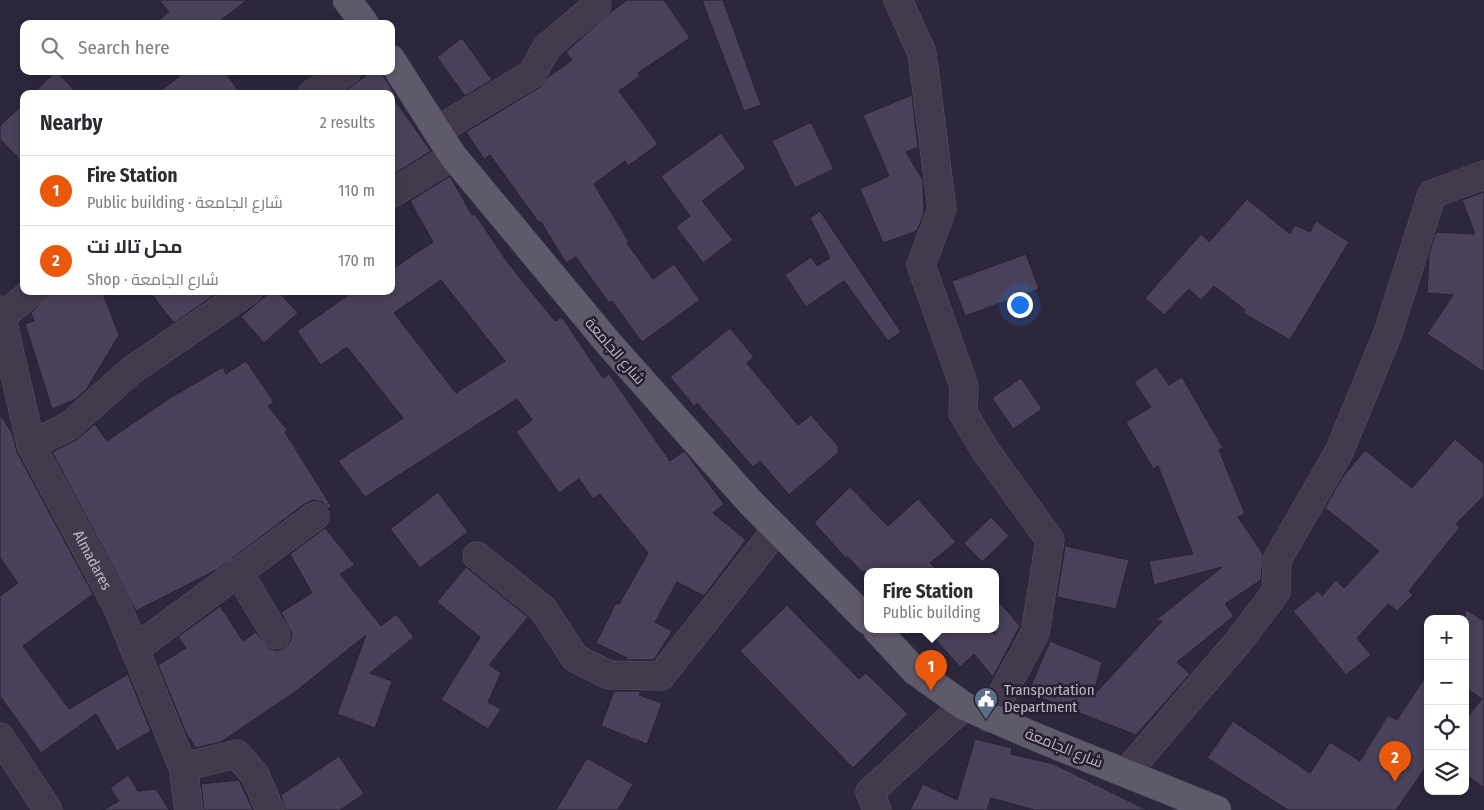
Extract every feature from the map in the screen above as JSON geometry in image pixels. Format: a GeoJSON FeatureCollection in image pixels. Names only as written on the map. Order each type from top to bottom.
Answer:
{"type":"FeatureCollection","features":[{"type":"Feature","properties":{"kind":"main road"},"geometry":{"type":"LineString","coordinates":[[347,0],[363,20]]}},
{"type":"Feature","properties":{"kind":"main road","name":"شارع الجامعة"},"geometry":{"type":"LineString","coordinates":[[395,65],[453,156],[610,345],[751,503],[864,617]]}},
{"type":"Feature","properties":{"kind":"main road","name":"شارع الجامعة"},"geometry":{"type":"LineString","coordinates":[[880,633],[915,671],[964,706],[989,718],[1217,810]]}},
{"type":"Feature","properties":{"kind":"street"},"geometry":{"type":"LineString","coordinates":[[898,0],[922,52],[942,209],[921,264],[964,386],[963,413],[985,450],[1050,540],[1035,633],[989,718]]}},
{"type":"Feature","properties":{"kind":"street"},"geometry":{"type":"LineString","coordinates":[[437,131],[532,74],[547,47],[597,5]]}},
{"type":"Feature","properties":{"kind":"street"},"geometry":{"type":"LineString","coordinates":[[318,90],[341,75]]}},
{"type":"Feature","properties":{"kind":"street"},"geometry":{"type":"LineString","coordinates":[[395,192],[453,156]]}},
{"type":"Feature","properties":{"kind":"street"},"geometry":{"type":"LineString","coordinates":[[1126,773],[1238,642],[1276,592],[1277,560],[1339,452],[1388,333],[1432,194],[1484,175]]}},
{"type":"Feature","properties":{"kind":"street"},"geometry":{"type":"LineString","coordinates":[[1,314],[27,295]]}},
{"type":"Feature","properties":{"kind":"street"},"geometry":{"type":"LineString","coordinates":[[31,445],[69,426],[132,370],[242,295]]}},
{"type":"Feature","properties":{"kind":"street","name":"Almadares"},"geometry":{"type":"LineString","coordinates":[[1,314],[31,445],[118,608],[183,767],[189,810]]}},
{"type":"Feature","properties":{"kind":"street"},"geometry":{"type":"LineString","coordinates":[[135,649],[315,516]]}},
{"type":"Feature","properties":{"kind":"street"},"geometry":{"type":"LineString","coordinates":[[477,556],[544,609],[575,658],[609,675],[661,676],[777,529]]}},
{"type":"Feature","properties":{"kind":"street"},"geometry":{"type":"LineString","coordinates":[[238,572],[276,635]]}},
{"type":"Feature","properties":{"kind":"street"},"geometry":{"type":"LineString","coordinates":[[877,810],[870,792],[964,706]]}},
{"type":"Feature","properties":{"kind":"street"},"geometry":{"type":"LineString","coordinates":[[0,737],[48,810]]}},
{"type":"Feature","properties":{"kind":"street"},"geometry":{"type":"LineString","coordinates":[[183,767],[237,754],[256,775],[270,810]]}},
{"type":"Feature","properties":{"kind":"building"},"geometry":{"type":"Polygon","coordinates":[[[159,0],[247,0],[221,20],[159,20],[169,12],[159,0]]]}},
{"type":"Feature","properties":{"kind":"building"},"geometry":{"type":"Polygon","coordinates":[[[627,0],[664,0],[690,38],[638,73],[640,76],[619,91],[658,144],[628,166],[625,161],[594,184],[629,242],[627,243],[653,279],[674,264],[700,300],[642,342],[612,301],[609,303],[576,257],[566,263],[541,222],[539,223],[490,155],[484,159],[466,132],[540,87],[548,77],[572,60],[566,52],[627,0]]]}},
{"type":"Feature","properties":{"kind":"building"},"geometry":{"type":"Polygon","coordinates":[[[702,0],[723,0],[761,105],[744,111],[702,0]]]}},
{"type":"Feature","properties":{"kind":"building"},"geometry":{"type":"Polygon","coordinates":[[[462,38],[492,80],[465,96],[437,57],[462,38]]]}},
{"type":"Feature","properties":{"kind":"building"},"geometry":{"type":"Polygon","coordinates":[[[52,75],[60,75],[74,90],[37,90],[52,75]]]}},
{"type":"Feature","properties":{"kind":"building"},"geometry":{"type":"Polygon","coordinates":[[[181,75],[227,75],[238,90],[162,90],[181,75]]]}},
{"type":"Feature","properties":{"kind":"building"},"geometry":{"type":"Polygon","coordinates":[[[367,75],[383,75],[392,90],[346,90],[367,75]]]}},
{"type":"Feature","properties":{"kind":"building"},"geometry":{"type":"Polygon","coordinates":[[[912,95],[918,147],[906,152],[923,180],[924,213],[917,231],[883,243],[860,189],[889,176],[863,115],[912,95]]]}},
{"type":"Feature","properties":{"kind":"building"},"geometry":{"type":"Polygon","coordinates":[[[395,101],[431,151],[395,174],[395,101]]]}},
{"type":"Feature","properties":{"kind":"building"},"geometry":{"type":"Polygon","coordinates":[[[20,107],[20,160],[0,139],[0,126],[20,107]]]}},
{"type":"Feature","properties":{"kind":"building"},"geometry":{"type":"Polygon","coordinates":[[[811,122],[834,169],[795,188],[772,141],[811,122]]]}},
{"type":"Feature","properties":{"kind":"building"},"geometry":{"type":"Polygon","coordinates":[[[721,133],[746,168],[702,201],[733,240],[703,263],[676,227],[690,216],[661,176],[721,133]]]}},
{"type":"Feature","properties":{"kind":"building"},"geometry":{"type":"Polygon","coordinates":[[[450,176],[472,215],[475,214],[508,263],[555,321],[562,317],[603,378],[609,374],[670,461],[684,451],[686,453],[724,504],[713,513],[746,540],[704,596],[677,582],[655,622],[672,631],[654,660],[626,660],[627,658],[596,643],[616,603],[619,604],[648,553],[600,494],[593,499],[579,479],[559,493],[516,432],[532,420],[517,399],[365,497],[338,461],[403,418],[347,347],[321,365],[297,331],[348,295],[395,295],[395,267],[433,242],[410,201],[450,176]],[[441,280],[394,313],[456,393],[505,361],[441,280]]]}},
{"type":"Feature","properties":{"kind":"building"},"geometry":{"type":"Polygon","coordinates":[[[1484,192],[1484,372],[1427,334],[1453,295],[1427,293],[1429,254],[1436,232],[1475,234],[1462,200],[1484,192]]]}},
{"type":"Feature","properties":{"kind":"building"},"geometry":{"type":"Polygon","coordinates":[[[1247,199],[1290,234],[1295,225],[1310,232],[1316,221],[1349,242],[1290,340],[1243,313],[1245,310],[1214,286],[1201,300],[1189,289],[1164,315],[1145,298],[1201,234],[1209,242],[1247,199]]]}},
{"type":"Feature","properties":{"kind":"building"},"geometry":{"type":"Polygon","coordinates":[[[820,211],[901,332],[888,341],[844,281],[806,307],[785,275],[811,257],[817,266],[830,258],[810,218],[820,211]]]}},
{"type":"Feature","properties":{"kind":"building"},"geometry":{"type":"Polygon","coordinates":[[[1026,254],[1039,289],[965,316],[952,281],[1026,254]]]}},
{"type":"Feature","properties":{"kind":"building"},"geometry":{"type":"Polygon","coordinates":[[[48,295],[104,295],[119,335],[86,390],[76,399],[52,409],[25,324],[34,321],[31,313],[48,295]]]}},
{"type":"Feature","properties":{"kind":"building"},"geometry":{"type":"Polygon","coordinates":[[[152,295],[214,295],[174,323],[152,295]]]}},
{"type":"Feature","properties":{"kind":"building"},"geometry":{"type":"Polygon","coordinates":[[[266,295],[282,295],[298,313],[264,343],[241,317],[266,295]]]}},
{"type":"Feature","properties":{"kind":"building"},"geometry":{"type":"Polygon","coordinates":[[[730,328],[754,357],[747,363],[798,425],[811,415],[838,446],[838,453],[789,495],[760,461],[753,467],[697,403],[694,406],[670,377],[730,328]]]}},
{"type":"Feature","properties":{"kind":"building"},"geometry":{"type":"Polygon","coordinates":[[[246,361],[274,402],[268,406],[288,431],[285,432],[331,506],[329,509],[322,502],[314,500],[306,503],[218,569],[136,611],[52,452],[76,440],[95,424],[107,441],[170,398],[223,367],[226,374],[246,361]]]}},
{"type":"Feature","properties":{"kind":"building"},"geometry":{"type":"Polygon","coordinates":[[[1156,367],[1169,385],[1182,377],[1223,448],[1219,450],[1245,514],[1238,517],[1263,554],[1261,580],[1225,604],[1234,616],[1177,662],[1190,674],[1136,735],[1028,693],[1050,641],[1102,662],[1093,696],[1162,621],[1156,620],[1222,567],[1154,585],[1149,561],[1193,554],[1158,466],[1153,469],[1126,422],[1151,407],[1134,382],[1156,367]]]}},
{"type":"Feature","properties":{"kind":"building"},"geometry":{"type":"Polygon","coordinates":[[[1021,378],[1042,409],[1013,429],[992,398],[1021,378]]]}},
{"type":"Feature","properties":{"kind":"building"},"geometry":{"type":"Polygon","coordinates":[[[0,414],[12,433],[17,452],[93,594],[23,646],[69,709],[128,674],[151,731],[117,751],[96,714],[41,753],[0,696],[0,596],[18,583],[0,558],[0,414]]]}},
{"type":"Feature","properties":{"kind":"building"},"geometry":{"type":"Polygon","coordinates":[[[1455,439],[1484,464],[1484,496],[1456,524],[1460,527],[1409,591],[1413,595],[1397,611],[1388,604],[1357,638],[1371,655],[1346,675],[1293,611],[1318,591],[1322,596],[1336,580],[1344,588],[1379,551],[1325,508],[1342,478],[1365,450],[1412,488],[1455,439]]]}},
{"type":"Feature","properties":{"kind":"building"},"geometry":{"type":"Polygon","coordinates":[[[850,487],[888,526],[918,499],[956,542],[930,563],[935,568],[864,568],[864,572],[862,572],[848,557],[846,558],[814,523],[850,487]]]}},
{"type":"Feature","properties":{"kind":"building"},"geometry":{"type":"Polygon","coordinates":[[[438,492],[468,532],[420,568],[390,529],[438,492]]]}},
{"type":"Feature","properties":{"kind":"building"},"geometry":{"type":"Polygon","coordinates":[[[991,517],[1009,536],[982,562],[964,543],[991,517]]]}},
{"type":"Feature","properties":{"kind":"building"},"geometry":{"type":"Polygon","coordinates":[[[325,528],[355,565],[340,574],[381,626],[396,614],[414,637],[370,673],[392,681],[375,728],[337,714],[366,635],[295,692],[221,742],[196,748],[187,735],[158,665],[186,648],[178,637],[220,606],[243,641],[256,632],[268,648],[277,651],[284,648],[290,642],[292,634],[281,612],[312,593],[290,554],[325,528]]]}},
{"type":"Feature","properties":{"kind":"building"},"geometry":{"type":"Polygon","coordinates":[[[1065,546],[1129,560],[1116,609],[1057,597],[1065,546]]]}},
{"type":"Feature","properties":{"kind":"building"},"geometry":{"type":"Polygon","coordinates":[[[466,567],[528,617],[489,665],[501,673],[488,702],[501,709],[488,729],[441,700],[480,637],[437,602],[466,567]]]}},
{"type":"Feature","properties":{"kind":"building"},"geometry":{"type":"Polygon","coordinates":[[[999,602],[1020,626],[993,677],[974,654],[960,667],[930,633],[993,633],[995,635],[995,633],[999,633],[999,602]]]}},
{"type":"Feature","properties":{"kind":"building"},"geometry":{"type":"Polygon","coordinates":[[[787,605],[859,679],[866,673],[908,714],[853,768],[740,651],[787,605]]]}},
{"type":"Feature","properties":{"kind":"building"},"geometry":{"type":"Polygon","coordinates":[[[1465,609],[1484,621],[1484,788],[1469,777],[1469,715],[1482,699],[1469,690],[1469,615],[1465,615],[1465,609]]]}},
{"type":"Feature","properties":{"kind":"building"},"geometry":{"type":"Polygon","coordinates":[[[1424,679],[1424,770],[1396,810],[1288,810],[1207,758],[1233,721],[1310,773],[1330,742],[1360,761],[1388,715],[1397,720],[1424,679]]]}},
{"type":"Feature","properties":{"kind":"building"},"geometry":{"type":"Polygon","coordinates":[[[614,691],[641,691],[639,695],[662,703],[647,744],[601,726],[614,691]]]}},
{"type":"Feature","properties":{"kind":"building"},"geometry":{"type":"Polygon","coordinates":[[[975,739],[1012,748],[1011,754],[1054,764],[1147,810],[1034,810],[991,798],[987,810],[910,810],[923,784],[957,800],[975,739]]]}},
{"type":"Feature","properties":{"kind":"building"},"geometry":{"type":"Polygon","coordinates":[[[339,756],[364,794],[340,810],[285,810],[281,795],[339,756]]]}},
{"type":"Feature","properties":{"kind":"building"},"geometry":{"type":"Polygon","coordinates":[[[587,758],[633,784],[618,810],[556,810],[587,758]]]}},
{"type":"Feature","properties":{"kind":"building"},"geometry":{"type":"Polygon","coordinates":[[[128,775],[138,791],[156,789],[169,810],[103,810],[119,801],[110,788],[128,775]]]}},
{"type":"Feature","properties":{"kind":"building"},"geometry":{"type":"Polygon","coordinates":[[[239,780],[253,810],[204,810],[201,784],[239,780]]]}},
{"type":"Feature","properties":{"kind":"place","name":"Fire Station"},"geometry":{"type":"Point","coordinates":[931,691]}},
{"type":"Feature","properties":{"kind":"place","name":"Transportation Department"},"geometry":{"type":"Point","coordinates":[986,720]}},
{"type":"Feature","properties":{"kind":"place","name":"محل تالا نت"},"geometry":{"type":"Point","coordinates":[1395,782]}}]}
